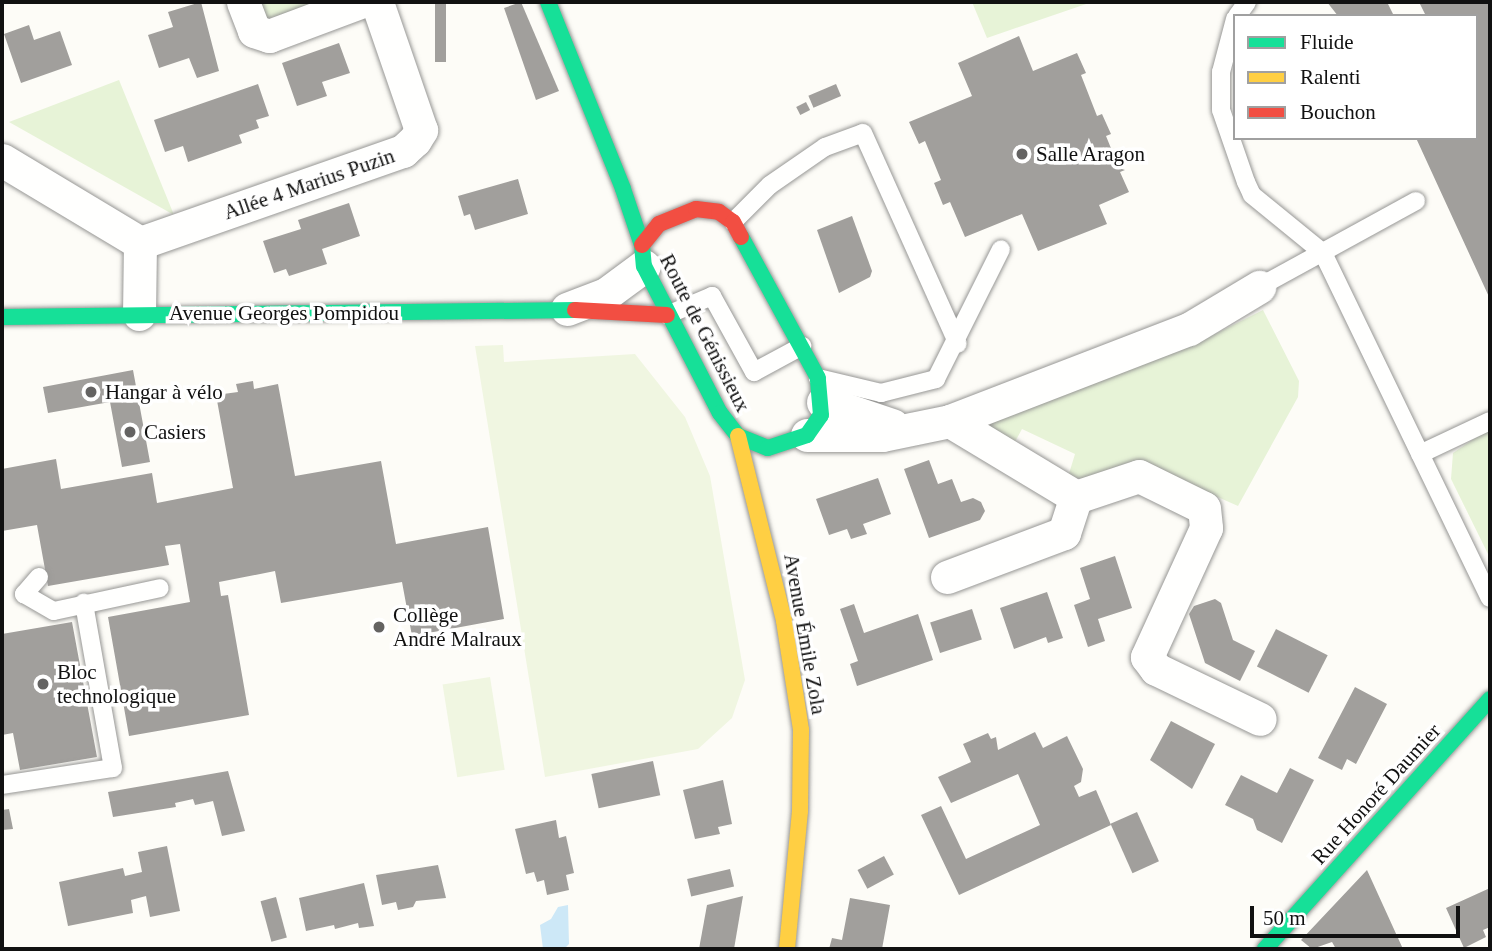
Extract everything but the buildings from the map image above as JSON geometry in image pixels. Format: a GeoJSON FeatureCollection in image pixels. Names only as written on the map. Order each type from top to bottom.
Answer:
{"type":"FeatureCollection","features":[{"type":"Feature","properties":{"kind":"main road","name":"Route de Génissieux"},"geometry":{"type":"LineString","coordinates":[[548,2],[605,138],[643,256],[667,315],[738,436],[751,497]]}},
{"type":"Feature","properties":{"kind":"main road","name":"Route de Génissieux"},"geometry":{"type":"LineString","coordinates":[[605,138],[638,180]]}},
{"type":"Feature","properties":{"kind":"main road","name":"Route de Génissieux"},"geometry":{"type":"LineString","coordinates":[[643,256],[659,224],[672,210],[719,212],[733,222]]}},
{"type":"Feature","properties":{"kind":"main road"},"geometry":{"type":"LineString","coordinates":[[733,222],[802,346],[820,390],[821,415],[769,460],[751,497]]}},
{"type":"Feature","properties":{"kind":"main road","name":"Avenue Georges Pompidou"},"geometry":{"type":"LineString","coordinates":[[2,317],[565,309],[667,315]]}},
{"type":"Feature","properties":{"kind":"main road","name":"Route de Génissieux"},"geometry":{"type":"LineString","coordinates":[[738,436],[768,448],[795,440]]}},
{"type":"Feature","properties":{"kind":"main road","name":"Avenue Émile Zola"},"geometry":{"type":"LineString","coordinates":[[751,497],[784,621],[801,730],[800,811],[786,949]]}},
{"type":"Feature","properties":{"kind":"main road","name":"Rue Honoré Daumier"},"geometry":{"type":"LineString","coordinates":[[1265,949],[1490,699]]}},
{"type":"Feature","properties":{"kind":"street"},"geometry":{"type":"LineString","coordinates":[[243,2],[254,31],[269,36],[360,2]]}},
{"type":"Feature","properties":{"kind":"street","name":"Allée 4 Marius Puzin"},"geometry":{"type":"LineString","coordinates":[[140,243],[403,151],[415,140],[421,130],[376,2]]}},
{"type":"Feature","properties":{"kind":"street"},"geometry":{"type":"LineString","coordinates":[[2,160],[140,243],[139,314]]}},
{"type":"Feature","properties":{"kind":"street","name":"Avenue Georges Pompidou"},"geometry":{"type":"LineString","coordinates":[[565,309],[606,294],[643,256]]}},
{"type":"Feature","properties":{"kind":"street"},"geometry":{"type":"LineString","coordinates":[[795,440],[882,435],[950,421],[1189,329],[1259,287]]}},
{"type":"Feature","properties":{"kind":"street"},"geometry":{"type":"LineString","coordinates":[[820,390],[908,428]]}},
{"type":"Feature","properties":{"kind":"street"},"geometry":{"type":"LineString","coordinates":[[950,421],[1076,498]]}},
{"type":"Feature","properties":{"kind":"street"},"geometry":{"type":"LineString","coordinates":[[1076,498],[1139,476],[1204,508],[1206,528],[1147,657],[1156,669],[1260,719]]}},
{"type":"Feature","properties":{"kind":"street"},"geometry":{"type":"LineString","coordinates":[[947,577],[1064,533],[1076,498]]}},
{"type":"Feature","properties":{"kind":"lane"},"geometry":{"type":"LineString","coordinates":[[1233,28],[1221,72],[1221,110],[1246,182],[1252,195],[1323,253],[1490,598]]}},
{"type":"Feature","properties":{"kind":"lane"},"geometry":{"type":"LineString","coordinates":[[733,222],[771,185],[814,155],[863,134],[953,352]]}},
{"type":"Feature","properties":{"kind":"lane"},"geometry":{"type":"LineString","coordinates":[[1259,287],[1416,201]]}},
{"type":"Feature","properties":{"kind":"lane"},"geometry":{"type":"LineString","coordinates":[[820,390],[881,393],[936,379],[953,352],[1001,249]]}},
{"type":"Feature","properties":{"kind":"lane"},"geometry":{"type":"LineString","coordinates":[[667,315],[712,296],[754,372],[802,346]]}},
{"type":"Feature","properties":{"kind":"lane"},"geometry":{"type":"LineString","coordinates":[[1420,454],[1490,421]]}},
{"type":"Feature","properties":{"kind":"lane"},"geometry":{"type":"LineString","coordinates":[[39,577],[24,594],[54,611],[160,588]]}},
{"type":"Feature","properties":{"kind":"lane"},"geometry":{"type":"LineString","coordinates":[[2,785],[113,768],[84,603]]}},
{"type":"Feature","properties":{"kind":"green space"},"geometry":{"type":"Polygon","coordinates":[[[252,2],[324,2],[263,20],[252,2]]]}},
{"type":"Feature","properties":{"kind":"green space"},"geometry":{"type":"Polygon","coordinates":[[[972,2],[1092,2],[987,38],[972,2]]]}},
{"type":"Feature","properties":{"kind":"green space"},"geometry":{"type":"Polygon","coordinates":[[[119,80],[174,215],[9,122],[119,80]]]}},
{"type":"Feature","properties":{"kind":"green space"},"geometry":{"type":"Polygon","coordinates":[[[1263,310],[1299,381],[1298,397],[1238,506],[1143,464],[1087,479],[1068,477],[1075,454],[1022,429],[1011,449],[984,422],[1189,347],[1263,310]]]}},
{"type":"Feature","properties":{"kind":"green space"},"geometry":{"type":"Polygon","coordinates":[[[503,345],[504,362],[635,354],[685,417],[710,476],[745,680],[732,718],[698,749],[545,777],[475,346],[503,345]]]}},
{"type":"Feature","properties":{"kind":"green space"},"geometry":{"type":"Polygon","coordinates":[[[1490,428],[1490,558],[1451,479],[1453,453],[1490,428]]]}},
{"type":"Feature","properties":{"kind":"green space"},"geometry":{"type":"Polygon","coordinates":[[[490,677],[505,770],[457,777],[443,685],[490,677]]]}},
{"type":"Feature","properties":{"kind":"water"},"geometry":{"type":"Polygon","coordinates":[[[568,905],[569,944],[564,949],[543,949],[540,925],[551,919],[558,907],[568,905]]]}},
{"type":"Feature","properties":{"kind":"traffic: fast"},"geometry":{"type":"LineString","coordinates":[[548,2],[623,189],[642,245],[644,266],[720,413],[738,436],[768,448],[807,435],[821,415],[818,378],[741,237]]}},
{"type":"Feature","properties":{"kind":"traffic: fast"},"geometry":{"type":"LineString","coordinates":[[2,317],[575,310]]}},
{"type":"Feature","properties":{"kind":"traffic: fast"},"geometry":{"type":"LineString","coordinates":[[1265,949],[1490,699]]}},
{"type":"Feature","properties":{"kind":"traffic: slow"},"geometry":{"type":"LineString","coordinates":[[738,436],[784,621],[801,730],[800,811],[787,949]]}},
{"type":"Feature","properties":{"kind":"traffic: jam"},"geometry":{"type":"LineString","coordinates":[[642,245],[659,224],[696,209],[719,212],[733,222],[741,237]]}},
{"type":"Feature","properties":{"kind":"traffic: jam"},"geometry":{"type":"LineString","coordinates":[[575,310],[667,315]]}},
{"type":"Feature","properties":{"kind":"place","name":"Salle Aragon"},"geometry":{"type":"Point","coordinates":[1022,154]}},
{"type":"Feature","properties":{"kind":"place","name":"Hangar à vélo"},"geometry":{"type":"Point","coordinates":[91,392]}},
{"type":"Feature","properties":{"kind":"place","name":"Casiers"},"geometry":{"type":"Point","coordinates":[130,432]}},
{"type":"Feature","properties":{"kind":"place","name":"Collège André Malraux"},"geometry":{"type":"Point","coordinates":[379,627]}},
{"type":"Feature","properties":{"kind":"place","name":"Bloc technologique"},"geometry":{"type":"Point","coordinates":[43,684]}}]}
